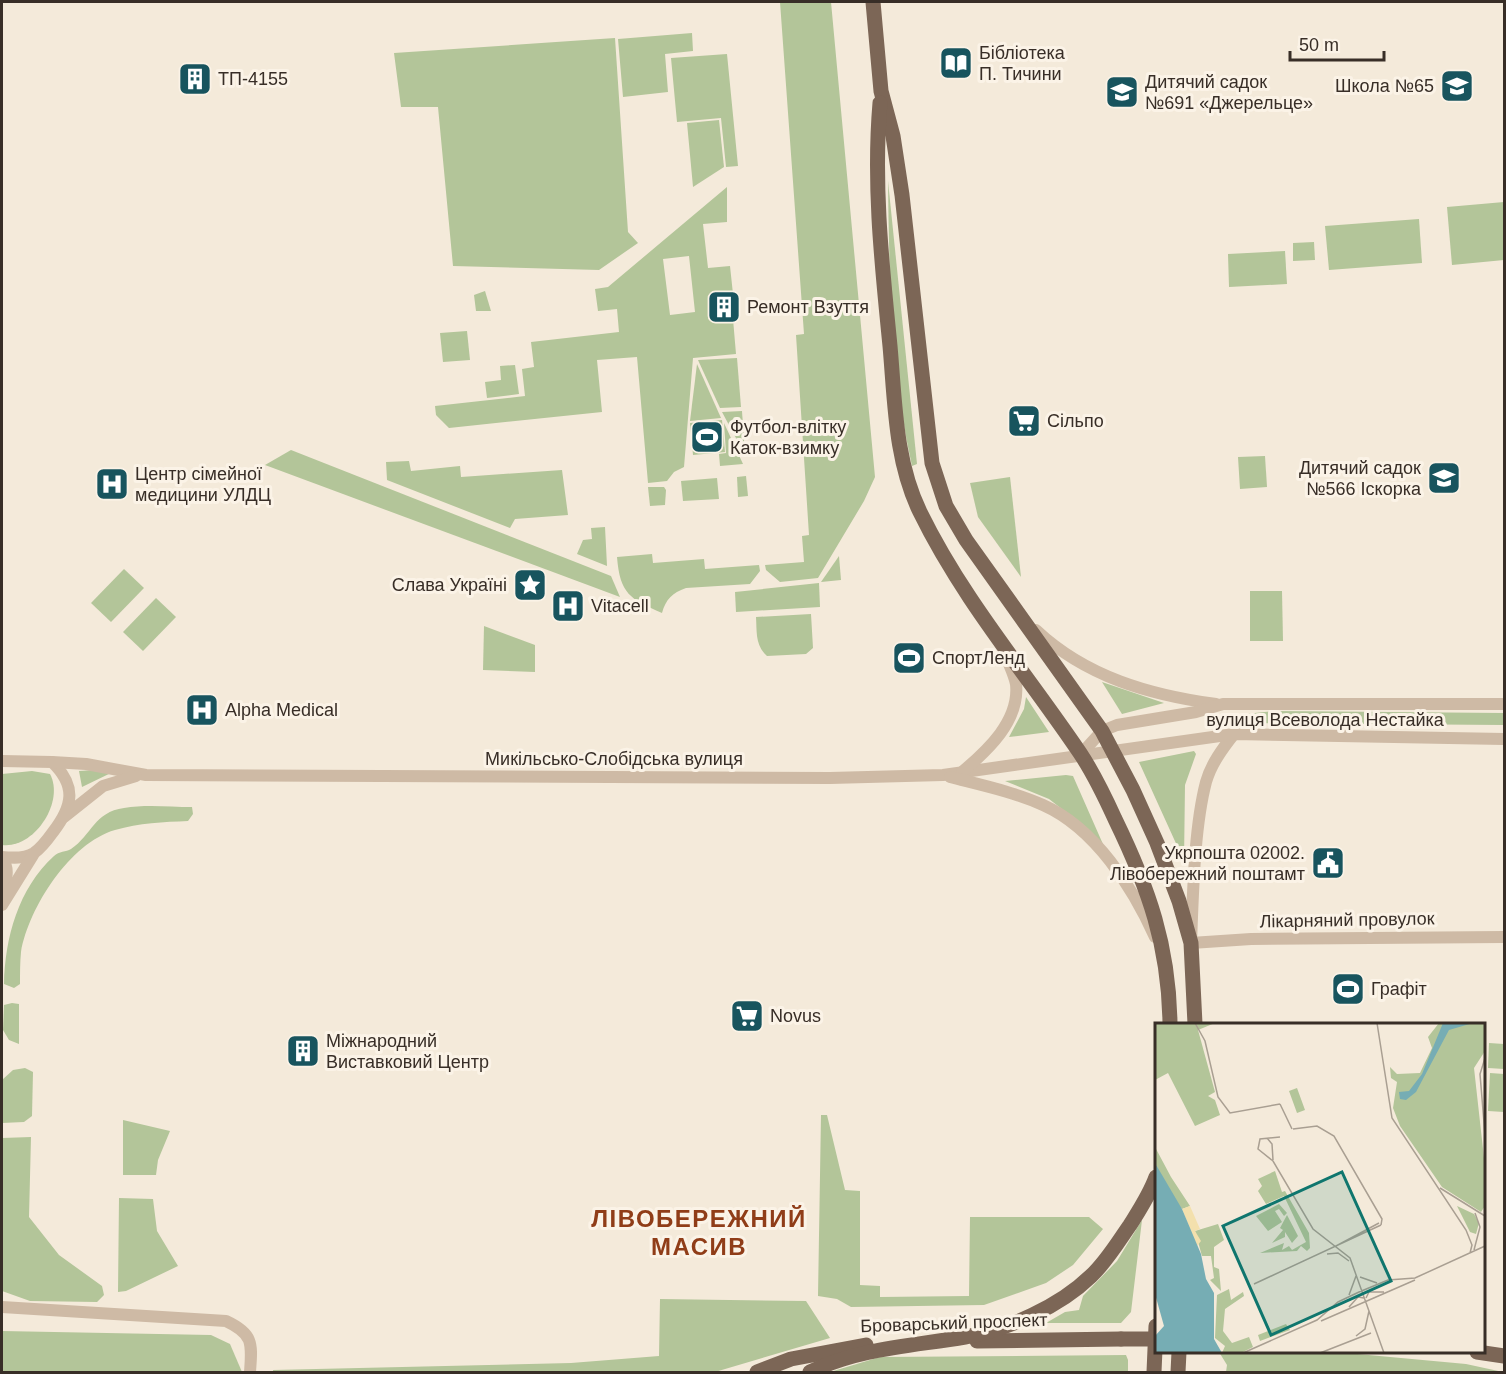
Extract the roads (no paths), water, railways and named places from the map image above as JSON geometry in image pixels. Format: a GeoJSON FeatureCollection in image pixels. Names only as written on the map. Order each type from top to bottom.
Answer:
{"type":"FeatureCollection","features":[{"type":"Feature","properties":{"kind":"main road"},"geometry":{"type":"LineString","coordinates":[[873,2],[881,91],[893,136],[902,195],[932,463],[951,514],[1018,614],[1102,731],[1157,843],[1179,901],[1191,943],[1195,1023]]}},
{"type":"Feature","properties":{"kind":"main road"},"geometry":{"type":"LineString","coordinates":[[881,91],[876,144],[876,198],[897,422],[904,469],[920,513],[961,586],[1002,647],[1081,754],[1133,855],[1154,907],[1165,960],[1170,1023]]}},
{"type":"Feature","properties":{"kind":"main road"},"geometry":{"type":"LineString","coordinates":[[810,1372],[839,1359],[920,1342],[988,1332],[1028,1316],[1072,1292],[1108,1258],[1142,1206],[1155,1179]]}},
{"type":"Feature","properties":{"kind":"main road","name":"Броварський проспект"},"geometry":{"type":"LineString","coordinates":[[757,1372],[791,1359],[850,1346],[920,1342],[1155,1339]]}},
{"type":"Feature","properties":{"kind":"main road"},"geometry":{"type":"LineString","coordinates":[[1154,1372],[1155,1349]]}},
{"type":"Feature","properties":{"kind":"main road"},"geometry":{"type":"LineString","coordinates":[[1178,1372],[1179,1353]]}},
{"type":"Feature","properties":{"kind":"main road"},"geometry":{"type":"LineString","coordinates":[[1484,1353],[1504,1356]]}},
{"type":"Feature","properties":{"kind":"street"},"geometry":{"type":"LineString","coordinates":[[1018,614],[1054,647],[1082,666],[1141,689],[1184,700],[1223,704]]}},
{"type":"Feature","properties":{"kind":"street"},"geometry":{"type":"LineString","coordinates":[[962,772],[987,750],[1004,729],[1016,702],[1016,683],[1002,647]]}},
{"type":"Feature","properties":{"kind":"street","name":"вулиця Всеволода Нестайка"},"geometry":{"type":"LineString","coordinates":[[1102,731],[1117,725],[1196,712],[1223,704],[1504,704]]}},
{"type":"Feature","properties":{"kind":"street"},"geometry":{"type":"LineString","coordinates":[[1081,754],[1102,731]]}},
{"type":"Feature","properties":{"kind":"street"},"geometry":{"type":"LineString","coordinates":[[1191,943],[1194,882],[1207,781],[1218,756],[1234,734]]}},
{"type":"Feature","properties":{"kind":"street","name":"вулиця Всеволода Нестайка"},"geometry":{"type":"LineString","coordinates":[[1081,754],[1234,734],[1504,739]]}},
{"type":"Feature","properties":{"kind":"street","name":"Микільсько-Слобідська вулиця"},"geometry":{"type":"LineString","coordinates":[[33,855],[64,818],[90,794],[120,779],[146,775],[567,778],[943,775],[1081,754]]}},
{"type":"Feature","properties":{"kind":"street","name":"Микільсько-Слобідська вулиця"},"geometry":{"type":"LineString","coordinates":[[6,759],[86,764],[146,775]]}},
{"type":"Feature","properties":{"kind":"street"},"geometry":{"type":"LineString","coordinates":[[52,762],[64,774],[69,787],[70,799],[64,818]]}},
{"type":"Feature","properties":{"kind":"street"},"geometry":{"type":"LineString","coordinates":[[943,775],[1003,790],[1045,805],[1081,830],[1105,856],[1143,910],[1165,960]]}},
{"type":"Feature","properties":{"kind":"street"},"geometry":{"type":"LineString","coordinates":[[2,858],[33,855]]}},
{"type":"Feature","properties":{"kind":"street"},"geometry":{"type":"LineString","coordinates":[[2,904],[33,855]]}},
{"type":"Feature","properties":{"kind":"street"},"geometry":{"type":"LineString","coordinates":[[2,858],[7,865],[2,899]]}},
{"type":"Feature","properties":{"kind":"street","name":"Лікарняний провулок"},"geometry":{"type":"LineString","coordinates":[[1191,943],[1251,939],[1504,937]]}},
{"type":"Feature","properties":{"kind":"street"},"geometry":{"type":"LineString","coordinates":[[2,1307],[226,1321],[241,1328],[250,1340],[250,1372]]}},
{"type":"Feature","properties":{"kind":"place","name":"Бібліотека П. Тичини"},"geometry":{"type":"Point","coordinates":[956,63]}},
{"type":"Feature","properties":{"kind":"place","name":"ТП-4155"},"geometry":{"type":"Point","coordinates":[195,79]}},
{"type":"Feature","properties":{"kind":"place","name":"Школа №65"},"geometry":{"type":"Point","coordinates":[1457,86]}},
{"type":"Feature","properties":{"kind":"place","name":"Дитячий садок №691 «Джерельце»"},"geometry":{"type":"Point","coordinates":[1122,92]}},
{"type":"Feature","properties":{"kind":"place","name":"Ремонт Взуття"},"geometry":{"type":"Point","coordinates":[724,307]}},
{"type":"Feature","properties":{"kind":"place","name":"Сільпо"},"geometry":{"type":"Point","coordinates":[1024,421]}},
{"type":"Feature","properties":{"kind":"place","name":"Футбол-влітку Каток-взимку"},"geometry":{"type":"Point","coordinates":[707,437]}},
{"type":"Feature","properties":{"kind":"place","name":"Дитячий садок №566 Іскорка"},"geometry":{"type":"Point","coordinates":[1444,478]}},
{"type":"Feature","properties":{"kind":"place","name":"Центр сімейної медицини УЛДЦ"},"geometry":{"type":"Point","coordinates":[112,484]}},
{"type":"Feature","properties":{"kind":"place","name":"Слава Україні"},"geometry":{"type":"Point","coordinates":[530,585]}},
{"type":"Feature","properties":{"kind":"place","name":"Vitacell"},"geometry":{"type":"Point","coordinates":[568,606]}},
{"type":"Feature","properties":{"kind":"place","name":"СпортЛенд"},"geometry":{"type":"Point","coordinates":[909,658]}},
{"type":"Feature","properties":{"kind":"place","name":"Alpha Medical"},"geometry":{"type":"Point","coordinates":[202,710]}},
{"type":"Feature","properties":{"kind":"place","name":"Укрпошта 02002. Лівобережний поштамт"},"geometry":{"type":"Point","coordinates":[1328,863]}},
{"type":"Feature","properties":{"kind":"place","name":"Графіт"},"geometry":{"type":"Point","coordinates":[1348,989]}},
{"type":"Feature","properties":{"kind":"place","name":"Novus"},"geometry":{"type":"Point","coordinates":[747,1016]}},
{"type":"Feature","properties":{"kind":"place","name":"Міжнародний Виставковий Центр"},"geometry":{"type":"Point","coordinates":[303,1051]}},
{"type":"Feature","properties":{"kind":"district","name":"ЛІВОБЕРЕЖНИЙ МАСИВ"},"geometry":{"type":"Point","coordinates":[699,1233]}}]}
